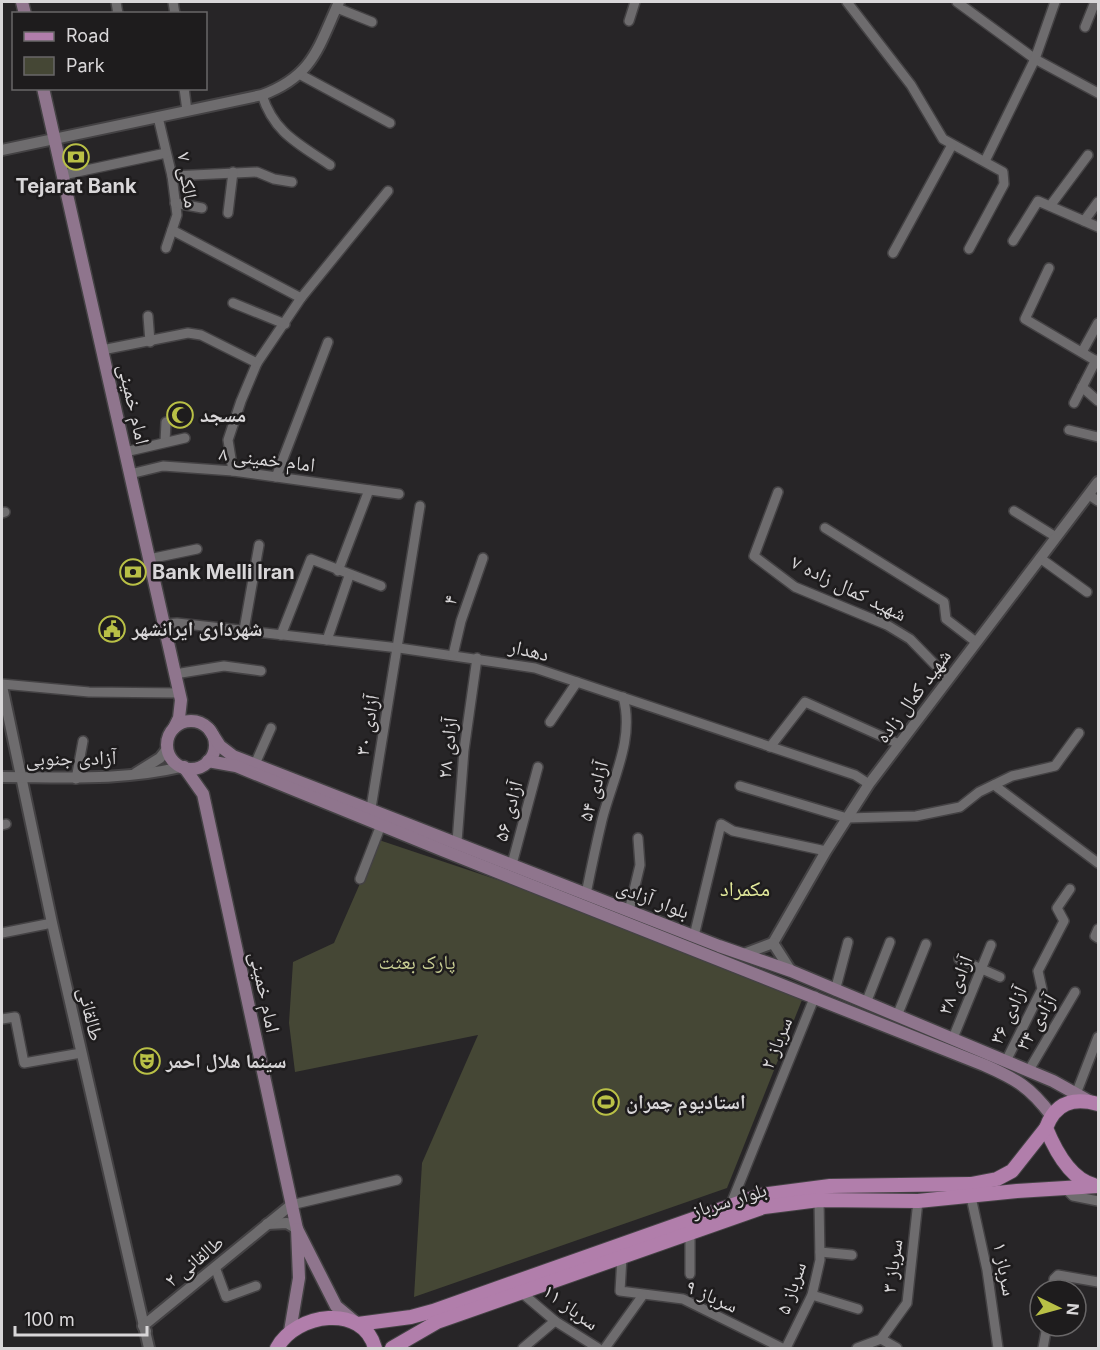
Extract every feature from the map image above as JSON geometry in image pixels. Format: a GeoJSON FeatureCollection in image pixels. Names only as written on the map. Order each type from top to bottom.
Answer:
{"type":"FeatureCollection","features":[{"type":"Feature","properties":{"kind":"main road","name":"امام خمینی"},"geometry":{"type":"LineString","coordinates":[[43,90],[180,696],[179,718],[174,728]]}},
{"type":"Feature","properties":{"kind":"main road","name":"بلوار آزادی"},"geometry":{"type":"LineString","coordinates":[[180,696],[220,746],[233,756],[629,911],[790,971],[1029,1070],[1094,1103]]}},
{"type":"Feature","properties":{"kind":"main road"},"geometry":{"type":"LineString","coordinates":[[203,794],[205,764],[214,742],[206,727],[188,721],[174,728],[169,734],[167,750],[170,757],[183,767],[205,764]]}},
{"type":"Feature","properties":{"kind":"main road","name":"بلوار آزادی"},"geometry":{"type":"LineString","coordinates":[[205,764],[236,766],[815,996],[1019,1080],[1034,1092],[1051,1114]]}},
{"type":"Feature","properties":{"kind":"main road","name":"امام خمینی"},"geometry":{"type":"LineString","coordinates":[[183,767],[203,794],[297,1229]]}},
{"type":"Feature","properties":{"kind":"main road"},"geometry":{"type":"LineString","coordinates":[[1051,1114],[1060,1105],[1094,1103]]}},
{"type":"Feature","properties":{"kind":"main road","name":"بلوار سرباز"},"geometry":{"type":"LineString","coordinates":[[290,1331],[302,1324],[325,1318],[358,1324],[411,1317],[433,1311],[761,1195],[830,1186],[926,1187],[971,1184],[997,1179],[1012,1171],[1046,1128],[1051,1114]]}},
{"type":"Feature","properties":{"kind":"main road"},"geometry":{"type":"LineString","coordinates":[[1046,1128],[1073,1174],[1084,1182],[1098,1186]]}},
{"type":"Feature","properties":{"kind":"main road","name":"بلوار سرباز"},"geometry":{"type":"LineString","coordinates":[[392,1348],[437,1322],[764,1207],[819,1200],[918,1201],[1098,1186]]}},
{"type":"Feature","properties":{"kind":"main road"},"geometry":{"type":"LineString","coordinates":[[297,1229],[336,1306],[368,1331],[375,1348]]}},
{"type":"Feature","properties":{"kind":"main road"},"geometry":{"type":"LineString","coordinates":[[277,1348],[290,1331],[299,1278],[297,1229]]}},
{"type":"Feature","properties":{"kind":"street"},"geometry":{"type":"LineString","coordinates":[[629,21],[635,2]]}},
{"type":"Feature","properties":{"kind":"street"},"geometry":{"type":"LineString","coordinates":[[847,2],[911,85],[943,139],[1003,172],[1004,184],[969,249]]}},
{"type":"Feature","properties":{"kind":"street"},"geometry":{"type":"LineString","coordinates":[[957,2],[1035,58],[1098,93]]}},
{"type":"Feature","properties":{"kind":"street"},"geometry":{"type":"LineString","coordinates":[[985,161],[1035,58],[1055,2]]}},
{"type":"Feature","properties":{"kind":"street"},"geometry":{"type":"LineString","coordinates":[[1085,27],[1095,2]]}},
{"type":"Feature","properties":{"kind":"street"},"geometry":{"type":"LineString","coordinates":[[2,150],[262,95],[284,87],[301,75],[317,50],[338,5],[372,22]]}},
{"type":"Feature","properties":{"kind":"street"},"geometry":{"type":"LineString","coordinates":[[301,75],[390,123]]}},
{"type":"Feature","properties":{"kind":"street"},"geometry":{"type":"LineString","coordinates":[[184,90],[187,111]]}},
{"type":"Feature","properties":{"kind":"street"},"geometry":{"type":"LineString","coordinates":[[262,95],[269,116],[288,137],[330,165]]}},
{"type":"Feature","properties":{"kind":"street","name":"مالکی ۷"},"geometry":{"type":"LineString","coordinates":[[158,117],[172,176],[177,215],[166,248]]}},
{"type":"Feature","properties":{"kind":"street"},"geometry":{"type":"LineString","coordinates":[[893,253],[952,146]]}},
{"type":"Feature","properties":{"kind":"street"},"geometry":{"type":"LineString","coordinates":[[63,176],[166,153]]}},
{"type":"Feature","properties":{"kind":"street"},"geometry":{"type":"LineString","coordinates":[[1050,206],[1088,155]]}},
{"type":"Feature","properties":{"kind":"street"},"geometry":{"type":"LineString","coordinates":[[228,213],[233,172]]}},
{"type":"Feature","properties":{"kind":"street"},"geometry":{"type":"LineString","coordinates":[[172,176],[257,172],[274,179],[292,182]]}},
{"type":"Feature","properties":{"kind":"street"},"geometry":{"type":"LineString","coordinates":[[233,471],[228,440],[257,363],[301,298],[388,191]]}},
{"type":"Feature","properties":{"kind":"street"},"geometry":{"type":"LineString","coordinates":[[1013,241],[1038,201],[1098,227]]}},
{"type":"Feature","properties":{"kind":"street"},"geometry":{"type":"LineString","coordinates":[[1084,221],[1098,202]]}},
{"type":"Feature","properties":{"kind":"street"},"geometry":{"type":"LineString","coordinates":[[176,203],[202,208]]}},
{"type":"Feature","properties":{"kind":"street"},"geometry":{"type":"LineString","coordinates":[[172,230],[301,298]]}},
{"type":"Feature","properties":{"kind":"street"},"geometry":{"type":"LineString","coordinates":[[1049,268],[1025,319],[1097,361],[1074,403]]}},
{"type":"Feature","properties":{"kind":"street"},"geometry":{"type":"LineString","coordinates":[[233,303],[285,324]]}},
{"type":"Feature","properties":{"kind":"street"},"geometry":{"type":"LineString","coordinates":[[148,316],[150,342]]}},
{"type":"Feature","properties":{"kind":"street"},"geometry":{"type":"LineString","coordinates":[[1082,352],[1098,323]]}},
{"type":"Feature","properties":{"kind":"street"},"geometry":{"type":"LineString","coordinates":[[102,350],[188,333],[201,335],[257,363]]}},
{"type":"Feature","properties":{"kind":"street"},"geometry":{"type":"LineString","coordinates":[[276,477],[328,342]]}},
{"type":"Feature","properties":{"kind":"street"},"geometry":{"type":"LineString","coordinates":[[1082,387],[1098,401]]}},
{"type":"Feature","properties":{"kind":"street"},"geometry":{"type":"LineString","coordinates":[[165,442],[166,422]]}},
{"type":"Feature","properties":{"kind":"street"},"geometry":{"type":"LineString","coordinates":[[1069,430],[1098,437]]}},
{"type":"Feature","properties":{"kind":"street"},"geometry":{"type":"LineString","coordinates":[[125,452],[185,438]]}},
{"type":"Feature","properties":{"kind":"street","name":"امام خمینی ۸"},"geometry":{"type":"LineString","coordinates":[[130,474],[164,466],[233,471],[399,494]]}},
{"type":"Feature","properties":{"kind":"street","name":"شهید کمال زاده"},"geometry":{"type":"LineString","coordinates":[[773,943],[826,851],[869,784],[1056,537],[1094,498],[1098,482]]}},
{"type":"Feature","properties":{"kind":"street"},"geometry":{"type":"LineString","coordinates":[[338,571],[369,490]]}},
{"type":"Feature","properties":{"kind":"street","name":"شهید کمال زاده ۷"},"geometry":{"type":"LineString","coordinates":[[778,492],[754,556],[795,586],[887,625],[910,639],[948,678]]}},
{"type":"Feature","properties":{"kind":"street","name":"آزادی ۳۰"},"geometry":{"type":"LineString","coordinates":[[370,808],[399,648],[420,506]]}},
{"type":"Feature","properties":{"kind":"street"},"geometry":{"type":"LineString","coordinates":[[1014,511],[1056,537]]}},
{"type":"Feature","properties":{"kind":"street"},"geometry":{"type":"LineString","coordinates":[[825,528],[944,602],[946,619],[976,642]]}},
{"type":"Feature","properties":{"kind":"street"},"geometry":{"type":"LineString","coordinates":[[244,630],[259,545]]}},
{"type":"Feature","properties":{"kind":"street"},"geometry":{"type":"LineString","coordinates":[[149,559],[197,549]]}},
{"type":"Feature","properties":{"kind":"street","name":"۴"},"geometry":{"type":"LineString","coordinates":[[453,655],[483,558]]}},
{"type":"Feature","properties":{"kind":"street"},"geometry":{"type":"LineString","coordinates":[[1040,558],[1087,592]]}},
{"type":"Feature","properties":{"kind":"street"},"geometry":{"type":"LineString","coordinates":[[281,635],[311,559],[349,576],[381,586]]}},
{"type":"Feature","properties":{"kind":"street"},"geometry":{"type":"LineString","coordinates":[[327,640],[349,576]]}},
{"type":"Feature","properties":{"kind":"street","name":"دهدار"},"geometry":{"type":"LineString","coordinates":[[164,624],[177,623],[399,648],[535,668],[855,776],[869,784]]}},
{"type":"Feature","properties":{"kind":"street","name":"آزادی ۲۸"},"geometry":{"type":"LineString","coordinates":[[457,842],[464,750],[477,658]]}},
{"type":"Feature","properties":{"kind":"street"},"geometry":{"type":"LineString","coordinates":[[175,674],[224,666],[261,671]]}},
{"type":"Feature","properties":{"kind":"street"},"geometry":{"type":"LineString","coordinates":[[550,722],[577,682]]}},
{"type":"Feature","properties":{"kind":"street"},"geometry":{"type":"LineString","coordinates":[[2,685],[180,696]]}},
{"type":"Feature","properties":{"kind":"street","name":"طالقانی"},"geometry":{"type":"LineString","coordinates":[[2,685],[52,923],[149,1348]]}},
{"type":"Feature","properties":{"kind":"street","name":"آزادی ۵۴"},"geometry":{"type":"LineString","coordinates":[[586,894],[602,820],[627,735],[627,714],[623,697]]}},
{"type":"Feature","properties":{"kind":"street"},"geometry":{"type":"LineString","coordinates":[[770,747],[805,702],[899,744]]}},
{"type":"Feature","properties":{"kind":"street"},"geometry":{"type":"LineString","coordinates":[[255,764],[271,728]]}},
{"type":"Feature","properties":{"kind":"street"},"geometry":{"type":"LineString","coordinates":[[740,786],[847,818],[916,816],[960,807],[1012,776],[1055,766],[1079,733]]}},
{"type":"Feature","properties":{"kind":"street"},"geometry":{"type":"LineString","coordinates":[[76,778],[83,741]]}},
{"type":"Feature","properties":{"kind":"street","name":"آزادی جنوبی"},"geometry":{"type":"LineString","coordinates":[[2,777],[130,776],[147,767],[167,750]]}},
{"type":"Feature","properties":{"kind":"street"},"geometry":{"type":"LineString","coordinates":[[130,776],[183,767]]}},
{"type":"Feature","properties":{"kind":"street","name":"آزادی ۵۶"},"geometry":{"type":"LineString","coordinates":[[512,864],[538,767]]}},
{"type":"Feature","properties":{"kind":"street"},"geometry":{"type":"LineString","coordinates":[[994,785],[1098,862]]}},
{"type":"Feature","properties":{"kind":"street"},"geometry":{"type":"LineString","coordinates":[[694,936],[721,824],[734,831],[826,851]]}},
{"type":"Feature","properties":{"kind":"street"},"geometry":{"type":"LineString","coordinates":[[360,879],[381,825]]}},
{"type":"Feature","properties":{"kind":"street"},"geometry":{"type":"LineString","coordinates":[[629,911],[640,865],[638,838]]}},
{"type":"Feature","properties":{"kind":"street","name":"آزادی ۳۶"},"geometry":{"type":"LineString","coordinates":[[1006,1061],[1042,989],[1038,971],[1064,921],[1058,908],[1070,889]]}},
{"type":"Feature","properties":{"kind":"street"},"geometry":{"type":"LineString","coordinates":[[2,933],[52,923]]}},
{"type":"Feature","properties":{"kind":"street"},"geometry":{"type":"LineString","coordinates":[[1098,929],[1095,936],[1098,938]]}},
{"type":"Feature","properties":{"kind":"street"},"geometry":{"type":"LineString","coordinates":[[835,991],[848,942]]}},
{"type":"Feature","properties":{"kind":"street"},"geometry":{"type":"LineString","coordinates":[[866,1003],[890,942]]}},
{"type":"Feature","properties":{"kind":"street"},"geometry":{"type":"LineString","coordinates":[[744,954],[773,943],[790,971]]}},
{"type":"Feature","properties":{"kind":"street"},"geometry":{"type":"LineString","coordinates":[[897,1016],[926,944]]}},
{"type":"Feature","properties":{"kind":"street","name":"آزادی ۳۸"},"geometry":{"type":"LineString","coordinates":[[953,1038],[991,945]]}},
{"type":"Feature","properties":{"kind":"street"},"geometry":{"type":"LineString","coordinates":[[959,959],[1000,977]]}},
{"type":"Feature","properties":{"kind":"street","name":"آزادی ۳۴"},"geometry":{"type":"LineString","coordinates":[[1029,1070],[1075,992]]}},
{"type":"Feature","properties":{"kind":"street","name":"سرباز ۲"},"geometry":{"type":"LineString","coordinates":[[731,1204],[815,996]]}},
{"type":"Feature","properties":{"kind":"street"},"geometry":{"type":"LineString","coordinates":[[2,1019],[15,1017],[24,1063],[81,1053]]}},
{"type":"Feature","properties":{"kind":"street"},"geometry":{"type":"LineString","coordinates":[[1076,1094],[1098,1037]]}},
{"type":"Feature","properties":{"kind":"street"},"geometry":{"type":"LineString","coordinates":[[291,1205],[397,1180]]}},
{"type":"Feature","properties":{"kind":"street"},"geometry":{"type":"LineString","coordinates":[[1065,1188],[1073,1196],[1098,1201]]}},
{"type":"Feature","properties":{"kind":"street","name":"سرباز ۱"},"geometry":{"type":"LineString","coordinates":[[972,1197],[987,1270],[998,1348]]}},
{"type":"Feature","properties":{"kind":"street","name":"سرباز ۵"},"geometry":{"type":"LineString","coordinates":[[784,1348],[812,1295],[820,1252],[819,1200]]}},
{"type":"Feature","properties":{"kind":"street","name":"سرباز ۳"},"geometry":{"type":"LineString","coordinates":[[880,1339],[907,1303],[918,1201]]}},
{"type":"Feature","properties":{"kind":"street","name":"طالقانی ۲"},"geometry":{"type":"LineString","coordinates":[[143,1326],[291,1205]]}},
{"type":"Feature","properties":{"kind":"street"},"geometry":{"type":"LineString","coordinates":[[267,1224],[287,1223],[297,1229]]}},
{"type":"Feature","properties":{"kind":"street"},"geometry":{"type":"LineString","coordinates":[[690,1232],[690,1274]]}},
{"type":"Feature","properties":{"kind":"street"},"geometry":{"type":"LineString","coordinates":[[820,1252],[852,1255]]}},
{"type":"Feature","properties":{"kind":"street","name":"سرباز ۹"},"geometry":{"type":"LineString","coordinates":[[622,1257],[620,1291],[683,1299],[784,1348]]}},
{"type":"Feature","properties":{"kind":"street"},"geometry":{"type":"LineString","coordinates":[[215,1267],[226,1297],[256,1286]]}},
{"type":"Feature","properties":{"kind":"street"},"geometry":{"type":"LineString","coordinates":[[1056,1278],[1058,1275],[1075,1278]]}},
{"type":"Feature","properties":{"kind":"street","name":"سرباز ۱۱"},"geometry":{"type":"LineString","coordinates":[[522,1293],[555,1321],[598,1348]]}},
{"type":"Feature","properties":{"kind":"street"},"geometry":{"type":"LineString","coordinates":[[605,1348],[643,1295]]}},
{"type":"Feature","properties":{"kind":"street"},"geometry":{"type":"LineString","coordinates":[[812,1295],[858,1309]]}},
{"type":"Feature","properties":{"kind":"street"},"geometry":{"type":"LineString","coordinates":[[523,1348],[555,1321]]}},
{"type":"Feature","properties":{"kind":"street"},"geometry":{"type":"LineString","coordinates":[[143,1326],[156,1348]]}},
{"type":"Feature","properties":{"kind":"street"},"geometry":{"type":"LineString","coordinates":[[857,1348],[880,1339],[897,1348]]}},
{"type":"Feature","properties":{"kind":"green space","name":"استادیوم چمران"},"geometry":{"type":"Polygon","coordinates":[[[379,840],[531,891],[804,995],[727,1188],[414,1297],[422,1163],[478,1035],[295,1072],[289,1023],[293,962],[334,943],[379,840]]]}},
{"type":"Feature","properties":{"kind":"place","name":"Tejarat Bank"},"geometry":{"type":"Point","coordinates":[76,157]}},
{"type":"Feature","properties":{"kind":"place","name":"مسجد"},"geometry":{"type":"Point","coordinates":[180,415]}},
{"type":"Feature","properties":{"kind":"place","name":"Bank Melli Iran"},"geometry":{"type":"Point","coordinates":[133,572]}},
{"type":"Feature","properties":{"kind":"place","name":"شهرداری ایرانشهر"},"geometry":{"type":"Point","coordinates":[112,629]}},
{"type":"Feature","properties":{"kind":"place","name":"سینما هلال احمر"},"geometry":{"type":"Point","coordinates":[147,1061]}},
{"type":"Feature","properties":{"kind":"place","name":"استادیوم چمران"},"geometry":{"type":"Point","coordinates":[606,1102]}},
{"type":"Feature","properties":{"kind":"district","name":"مکمراد"},"geometry":{"type":"Point","coordinates":[745,889]}},
{"type":"Feature","properties":{"kind":"park label","name":"پارک بعثت"},"geometry":{"type":"Point","coordinates":[417,962]}}]}
